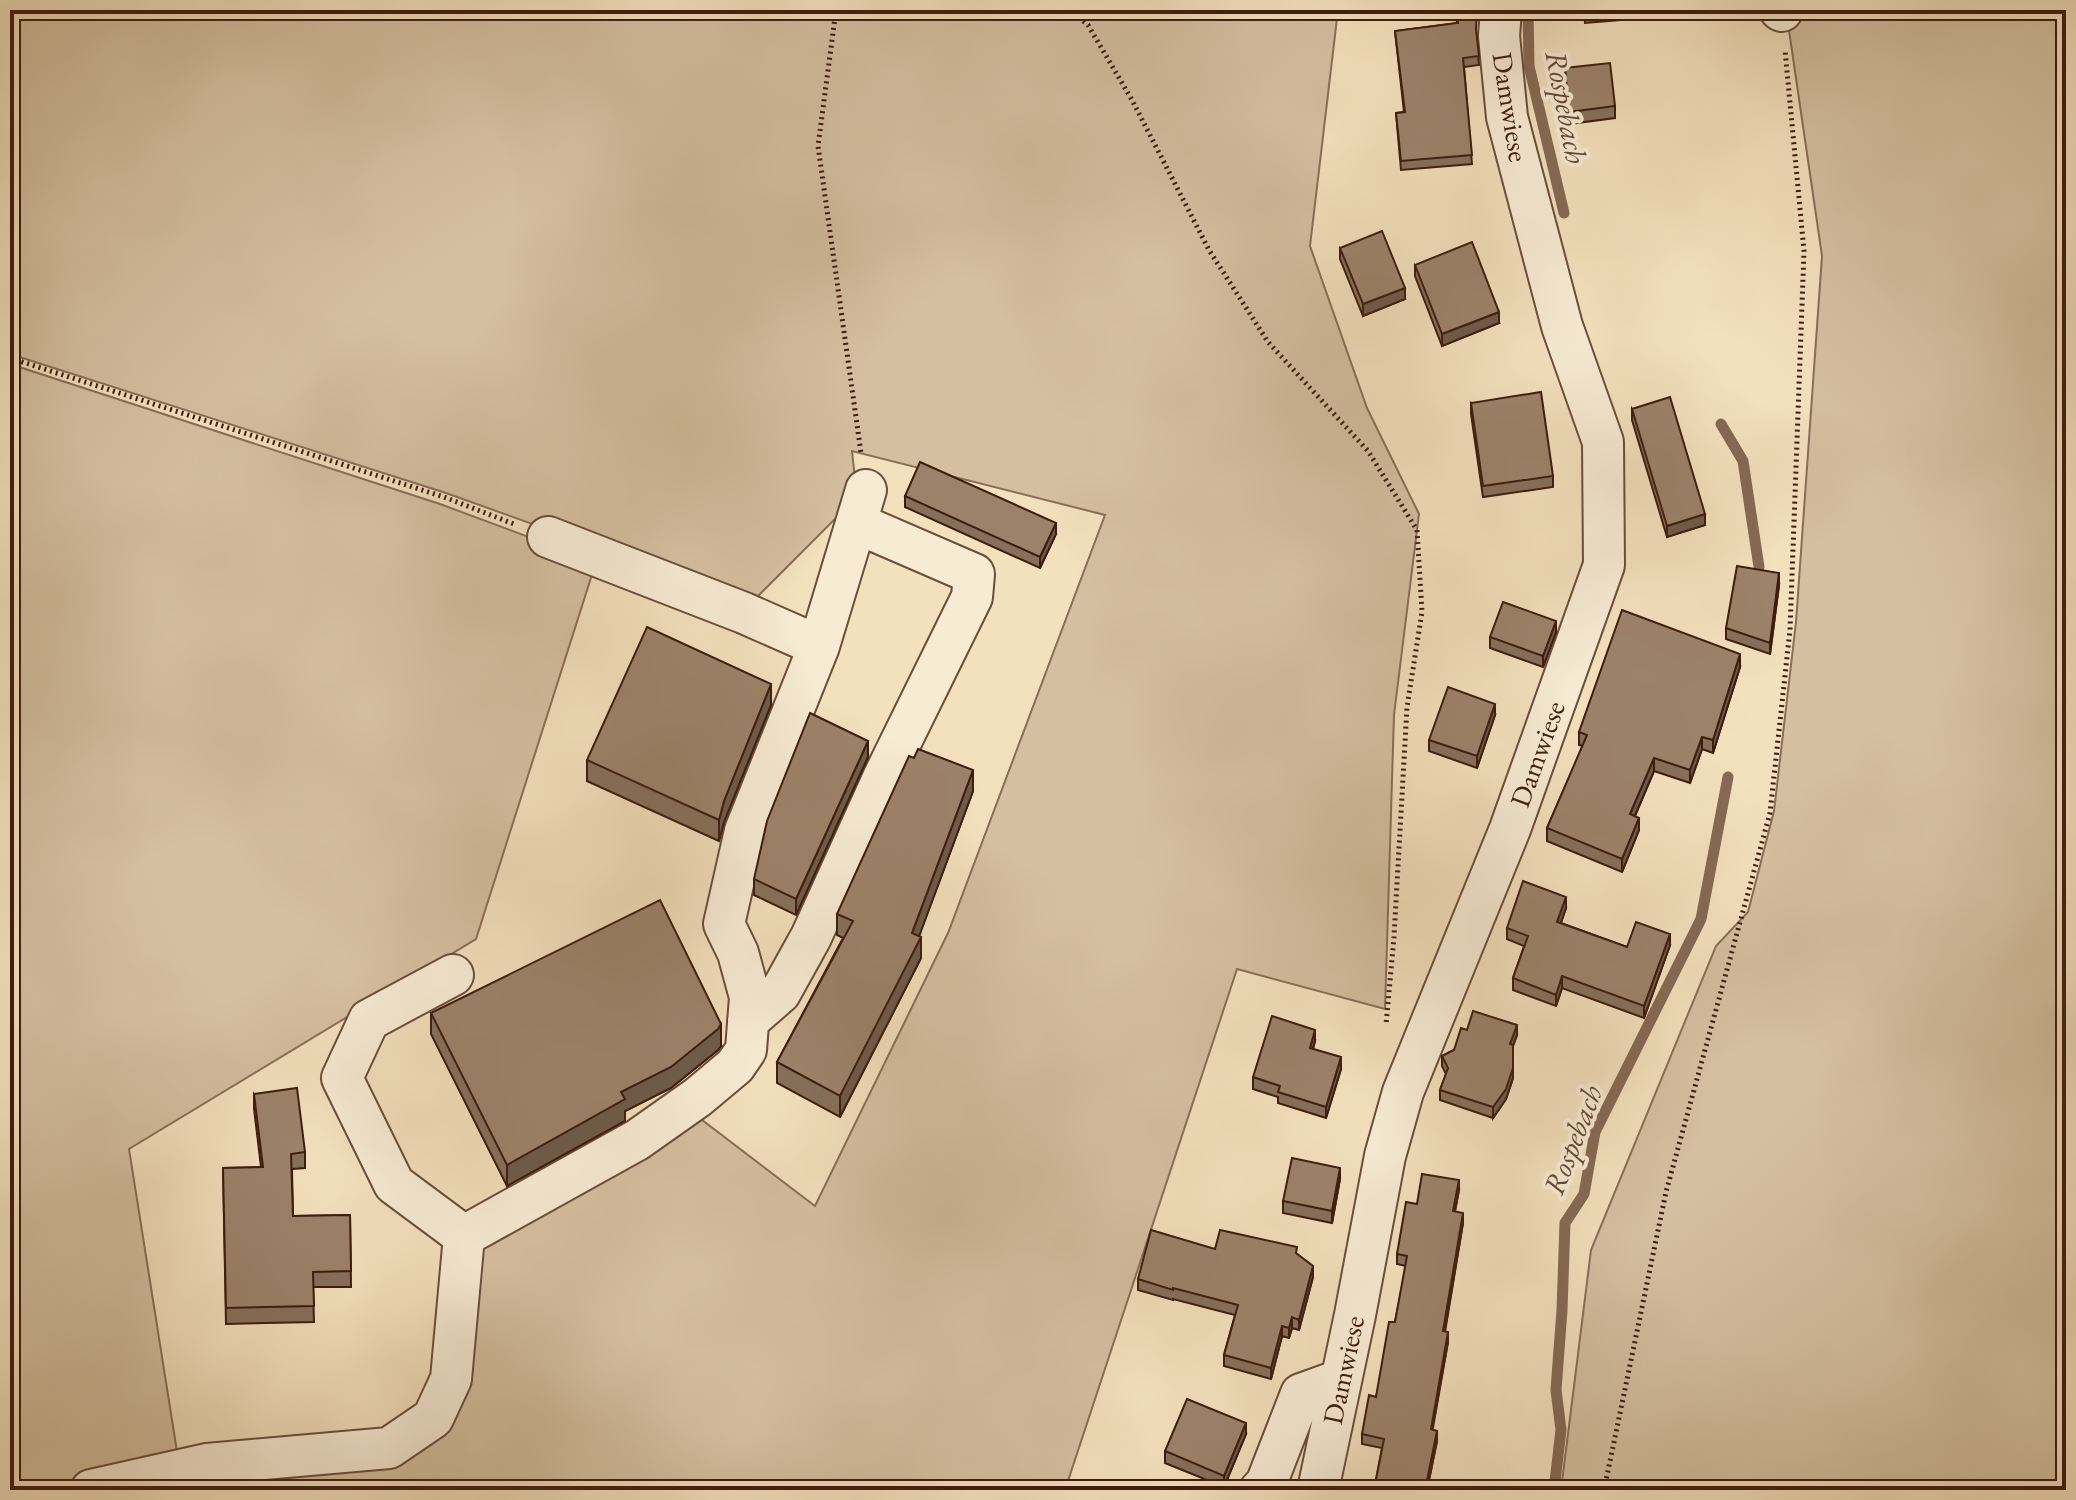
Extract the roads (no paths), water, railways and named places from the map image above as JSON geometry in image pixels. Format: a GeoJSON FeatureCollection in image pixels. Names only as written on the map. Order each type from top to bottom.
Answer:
{"type":"FeatureCollection","features":[{"type":"Feature","properties":{"kind":"street","name":"Damwiese"},"geometry":{"type":"LineString","coordinates":[[1318,1490],[1385,1156],[1403,1092],[1510,829],[1604,565],[1603,442],[1562,326],[1507,117],[1499,36],[1501,10]]}},
{"type":"Feature","properties":{"kind":"street"},"geometry":{"type":"LineString","coordinates":[[464,1236],[637,1140],[698,1097],[735,1066],[746,1050],[748,1021],[750,997],[738,953],[724,924],[745,831],[819,646],[861,507],[974,574],[972,597],[884,776],[811,937],[780,993],[748,1021]]}},
{"type":"Feature","properties":{"kind":"street"},"geometry":{"type":"LineString","coordinates":[[548,537],[744,613],[819,646]]}},
{"type":"Feature","properties":{"kind":"street"},"geometry":{"type":"LineString","coordinates":[[453,975],[369,1020],[342,1078],[394,1184],[464,1236]]}},
{"type":"Feature","properties":{"kind":"street"},"geometry":{"type":"LineString","coordinates":[[91,1490],[207,1464],[389,1448],[433,1418],[451,1379],[464,1236]]}},
{"type":"Feature","properties":{"kind":"street"},"geometry":{"type":"LineString","coordinates":[[1260,1490],[1266,1484],[1301,1394],[1340,1380]]}},
{"type":"Feature","properties":{"kind":"waterway","name":"Rospebach"},"geometry":{"type":"LineString","coordinates":[[1528,10],[1529,66],[1564,213]]}},
{"type":"Feature","properties":{"kind":"waterway","name":"Rospebach"},"geometry":{"type":"LineString","coordinates":[[1721,424],[1743,461],[1759,567]]}},
{"type":"Feature","properties":{"kind":"waterway","name":"Rospebach"},"geometry":{"type":"LineString","coordinates":[[1554,1490],[1561,1430],[1556,1390],[1565,1223],[1584,1194],[1595,1132],[1701,919],[1728,777]]}}]}
